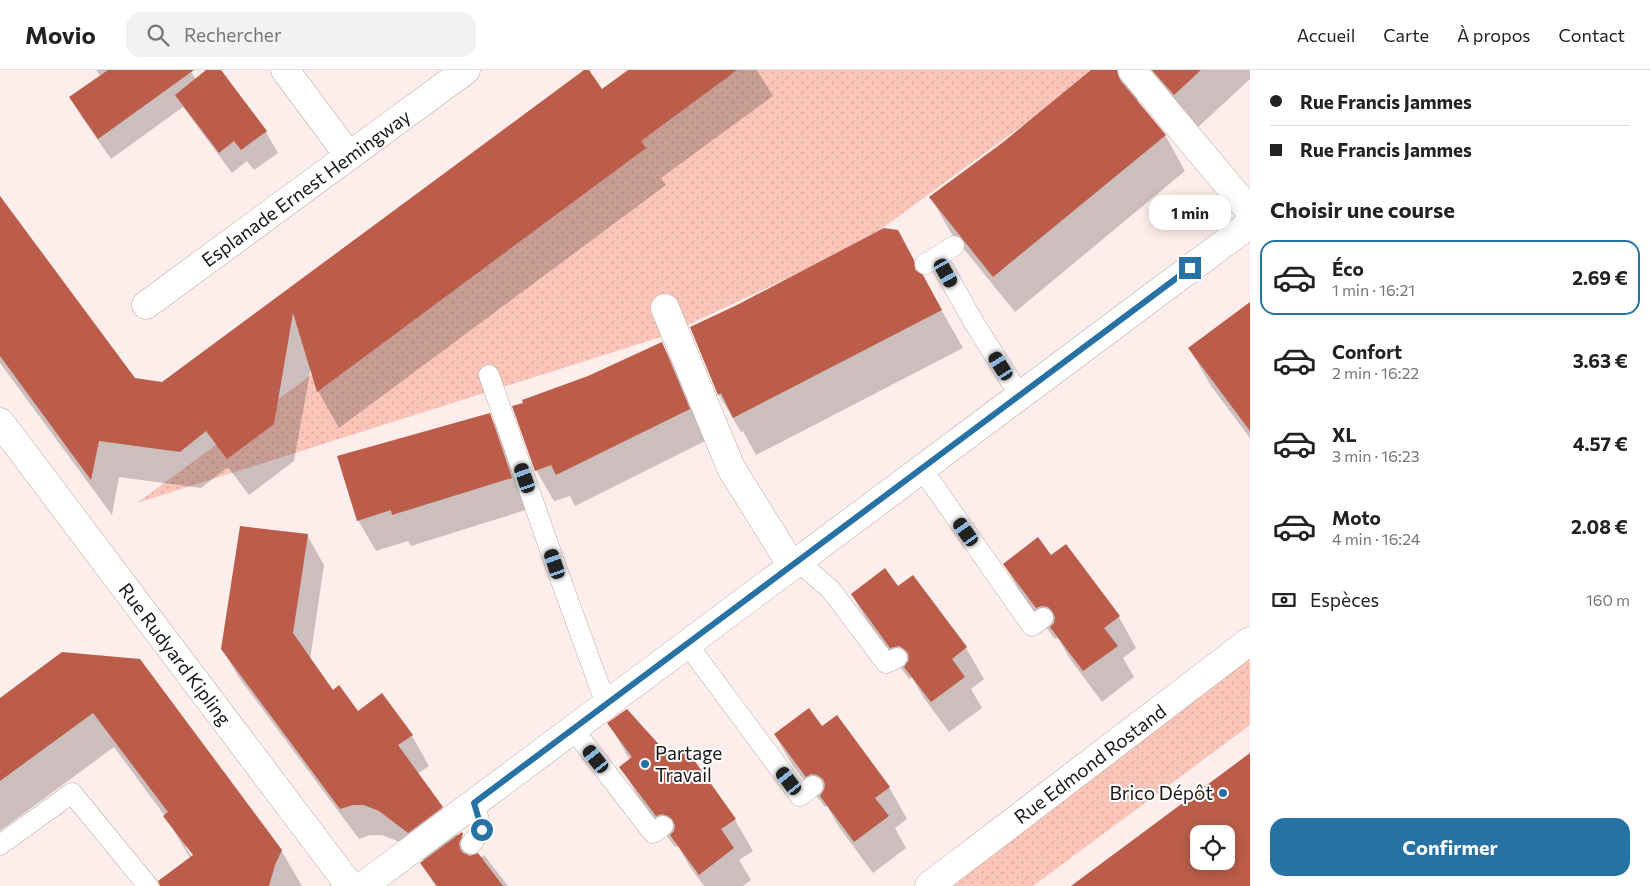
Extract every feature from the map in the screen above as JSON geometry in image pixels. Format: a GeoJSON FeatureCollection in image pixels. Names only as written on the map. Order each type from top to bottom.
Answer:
{"type":"FeatureCollection","features":[{"type":"Feature","properties":{"kind":"street"},"geometry":{"type":"LineString","coordinates":[[285,70],[349,156]]}},
{"type":"Feature","properties":{"kind":"street","name":"Esplanade Ernest Hemingway"},"geometry":{"type":"LineString","coordinates":[[146,305],[466,70]]}},
{"type":"Feature","properties":{"kind":"street"},"geometry":{"type":"LineString","coordinates":[[1132,70],[1250,211]]}},
{"type":"Feature","properties":{"kind":"street"},"geometry":{"type":"LineString","coordinates":[[363,886],[1250,224]]}},
{"type":"Feature","properties":{"kind":"street"},"geometry":{"type":"LineString","coordinates":[[665,308],[731,468],[795,563]]}},
{"type":"Feature","properties":{"kind":"street","name":"Rue Rudyard Kipling"},"geometry":{"type":"LineString","coordinates":[[0,422],[350,886]]}},
{"type":"Feature","properties":{"kind":"street","name":"Rue Edmond Rostand"},"geometry":{"type":"LineString","coordinates":[[929,886],[1250,641]]}},
{"type":"Feature","properties":{"kind":"lane"},"geometry":{"type":"LineString","coordinates":[[954,246],[931,261],[973,321],[1020,396]]}},
{"type":"Feature","properties":{"kind":"lane"},"geometry":{"type":"LineString","coordinates":[[489,375],[606,704]]}},
{"type":"Feature","properties":{"kind":"lane"},"geometry":{"type":"LineString","coordinates":[[922,469],[1032,626],[1043,618]]}},
{"type":"Feature","properties":{"kind":"lane"},"geometry":{"type":"LineString","coordinates":[[795,563],[831,590],[886,663],[897,658]]}},
{"type":"Feature","properties":{"kind":"lane"},"geometry":{"type":"LineString","coordinates":[[687,644],[800,796],[813,786]]}},
{"type":"Feature","properties":{"kind":"lane"},"geometry":{"type":"LineString","coordinates":[[573,729],[653,833],[663,826]]}},
{"type":"Feature","properties":{"kind":"lane"},"geometry":{"type":"LineString","coordinates":[[0,845],[72,793],[148,886]]}},
{"type":"Feature","properties":{"kind":"lane"},"geometry":{"type":"LineString","coordinates":[[471,844],[482,830],[474,803]]}},
{"type":"Feature","properties":{"kind":"shaded area"},"geometry":{"type":"Polygon","coordinates":[[[726,70],[1098,70],[861,244],[664,336],[137,503],[726,70]]]}},
{"type":"Feature","properties":{"kind":"shaded area"},"geometry":{"type":"Polygon","coordinates":[[[1250,647],[1250,725],[1033,886],[925,886],[1250,647]]]}},
{"type":"Feature","properties":{"kind":"building"},"geometry":{"type":"Polygon","coordinates":[[[108,70],[194,70],[98,139],[69,97],[108,70]]]}},
{"type":"Feature","properties":{"kind":"building"},"geometry":{"type":"Polygon","coordinates":[[[206,70],[221,70],[267,131],[241,150],[234,141],[219,153],[175,95],[206,70]]]}},
{"type":"Feature","properties":{"kind":"building"},"geometry":{"type":"Polygon","coordinates":[[[584,70],[589,70],[602,89],[628,70],[737,70],[641,141],[646,148],[317,392],[293,313],[274,424],[227,459],[206,431],[180,452],[99,441],[91,480],[0,356],[0,196],[135,378],[162,382],[584,70]]]}},
{"type":"Feature","properties":{"kind":"building"},"geometry":{"type":"Polygon","coordinates":[[[1091,70],[1117,70],[1120,80],[1166,135],[993,277],[929,197],[1002,143],[1091,70]]]}},
{"type":"Feature","properties":{"kind":"building"},"geometry":{"type":"Polygon","coordinates":[[[1152,70],[1201,70],[1174,95],[1152,70]]]}},
{"type":"Feature","properties":{"kind":"building"},"geometry":{"type":"Polygon","coordinates":[[[884,228],[898,230],[914,260],[915,270],[923,275],[942,310],[733,418],[721,393],[718,395],[690,327],[737,305],[884,228]]]}},
{"type":"Feature","properties":{"kind":"building"},"geometry":{"type":"Polygon","coordinates":[[[1250,302],[1250,431],[1188,348],[1250,302]]]}},
{"type":"Feature","properties":{"kind":"building"},"geometry":{"type":"Polygon","coordinates":[[[662,342],[690,409],[556,475],[551,465],[535,471],[512,406],[523,403],[522,400],[588,376],[662,342]]]}},
{"type":"Feature","properties":{"kind":"building"},"geometry":{"type":"Polygon","coordinates":[[[490,413],[512,478],[392,515],[391,510],[357,521],[337,456],[490,413]]]}},
{"type":"Feature","properties":{"kind":"building"},"geometry":{"type":"Polygon","coordinates":[[[240,526],[308,534],[293,633],[333,690],[339,685],[358,711],[382,693],[413,735],[398,745],[443,807],[408,833],[379,811],[364,805],[353,805],[340,809],[221,649],[240,526]]]}},
{"type":"Feature","properties":{"kind":"building"},"geometry":{"type":"Polygon","coordinates":[[[1038,537],[1051,555],[1066,544],[1120,616],[1104,628],[1118,646],[1083,671],[1050,627],[1054,623],[1055,617],[1052,611],[1048,607],[1036,608],[1003,564],[1038,537]]]}},
{"type":"Feature","properties":{"kind":"building"},"geometry":{"type":"Polygon","coordinates":[[[885,568],[898,586],[913,575],[967,647],[952,659],[965,677],[931,702],[904,667],[909,660],[908,653],[899,646],[890,648],[851,594],[885,568]]]}},
{"type":"Feature","properties":{"kind":"building"},"geometry":{"type":"Polygon","coordinates":[[[62,652],[140,659],[282,850],[269,886],[160,886],[158,881],[193,855],[163,816],[168,812],[93,713],[0,781],[0,698],[62,652]]]}},
{"type":"Feature","properties":{"kind":"building"},"geometry":{"type":"Polygon","coordinates":[[[809,708],[822,726],[837,715],[890,787],[875,798],[889,816],[854,842],[820,796],[824,790],[825,784],[823,779],[811,774],[806,777],[774,734],[809,708]]]}},
{"type":"Feature","properties":{"kind":"building"},"geometry":{"type":"Polygon","coordinates":[[[627,709],[672,759],[687,750],[736,819],[721,829],[734,848],[699,875],[670,835],[674,831],[675,825],[672,819],[662,814],[656,816],[619,767],[632,757],[607,723],[627,709]]]}},
{"type":"Feature","properties":{"kind":"building","name":"Brico Dépôt"},"geometry":{"type":"Polygon","coordinates":[[[1250,753],[1250,886],[1071,886],[1250,753]]]}},
{"type":"Feature","properties":{"kind":"building"},"geometry":{"type":"Polygon","coordinates":[[[462,832],[459,843],[463,853],[470,856],[478,853],[503,886],[437,886],[420,863],[462,832]]]}},
{"type":"Feature","properties":{"kind":"place","name":"Partage Travail"},"geometry":{"type":"Point","coordinates":[645,764]}},
{"type":"Feature","properties":{"kind":"place","name":"Brico Dépôt"},"geometry":{"type":"Point","coordinates":[1223,793]}},
{"type":"Feature","properties":{"kind":"route"},"geometry":{"type":"LineString","coordinates":[[482,830],[474,803],[1190,268]]}}]}
